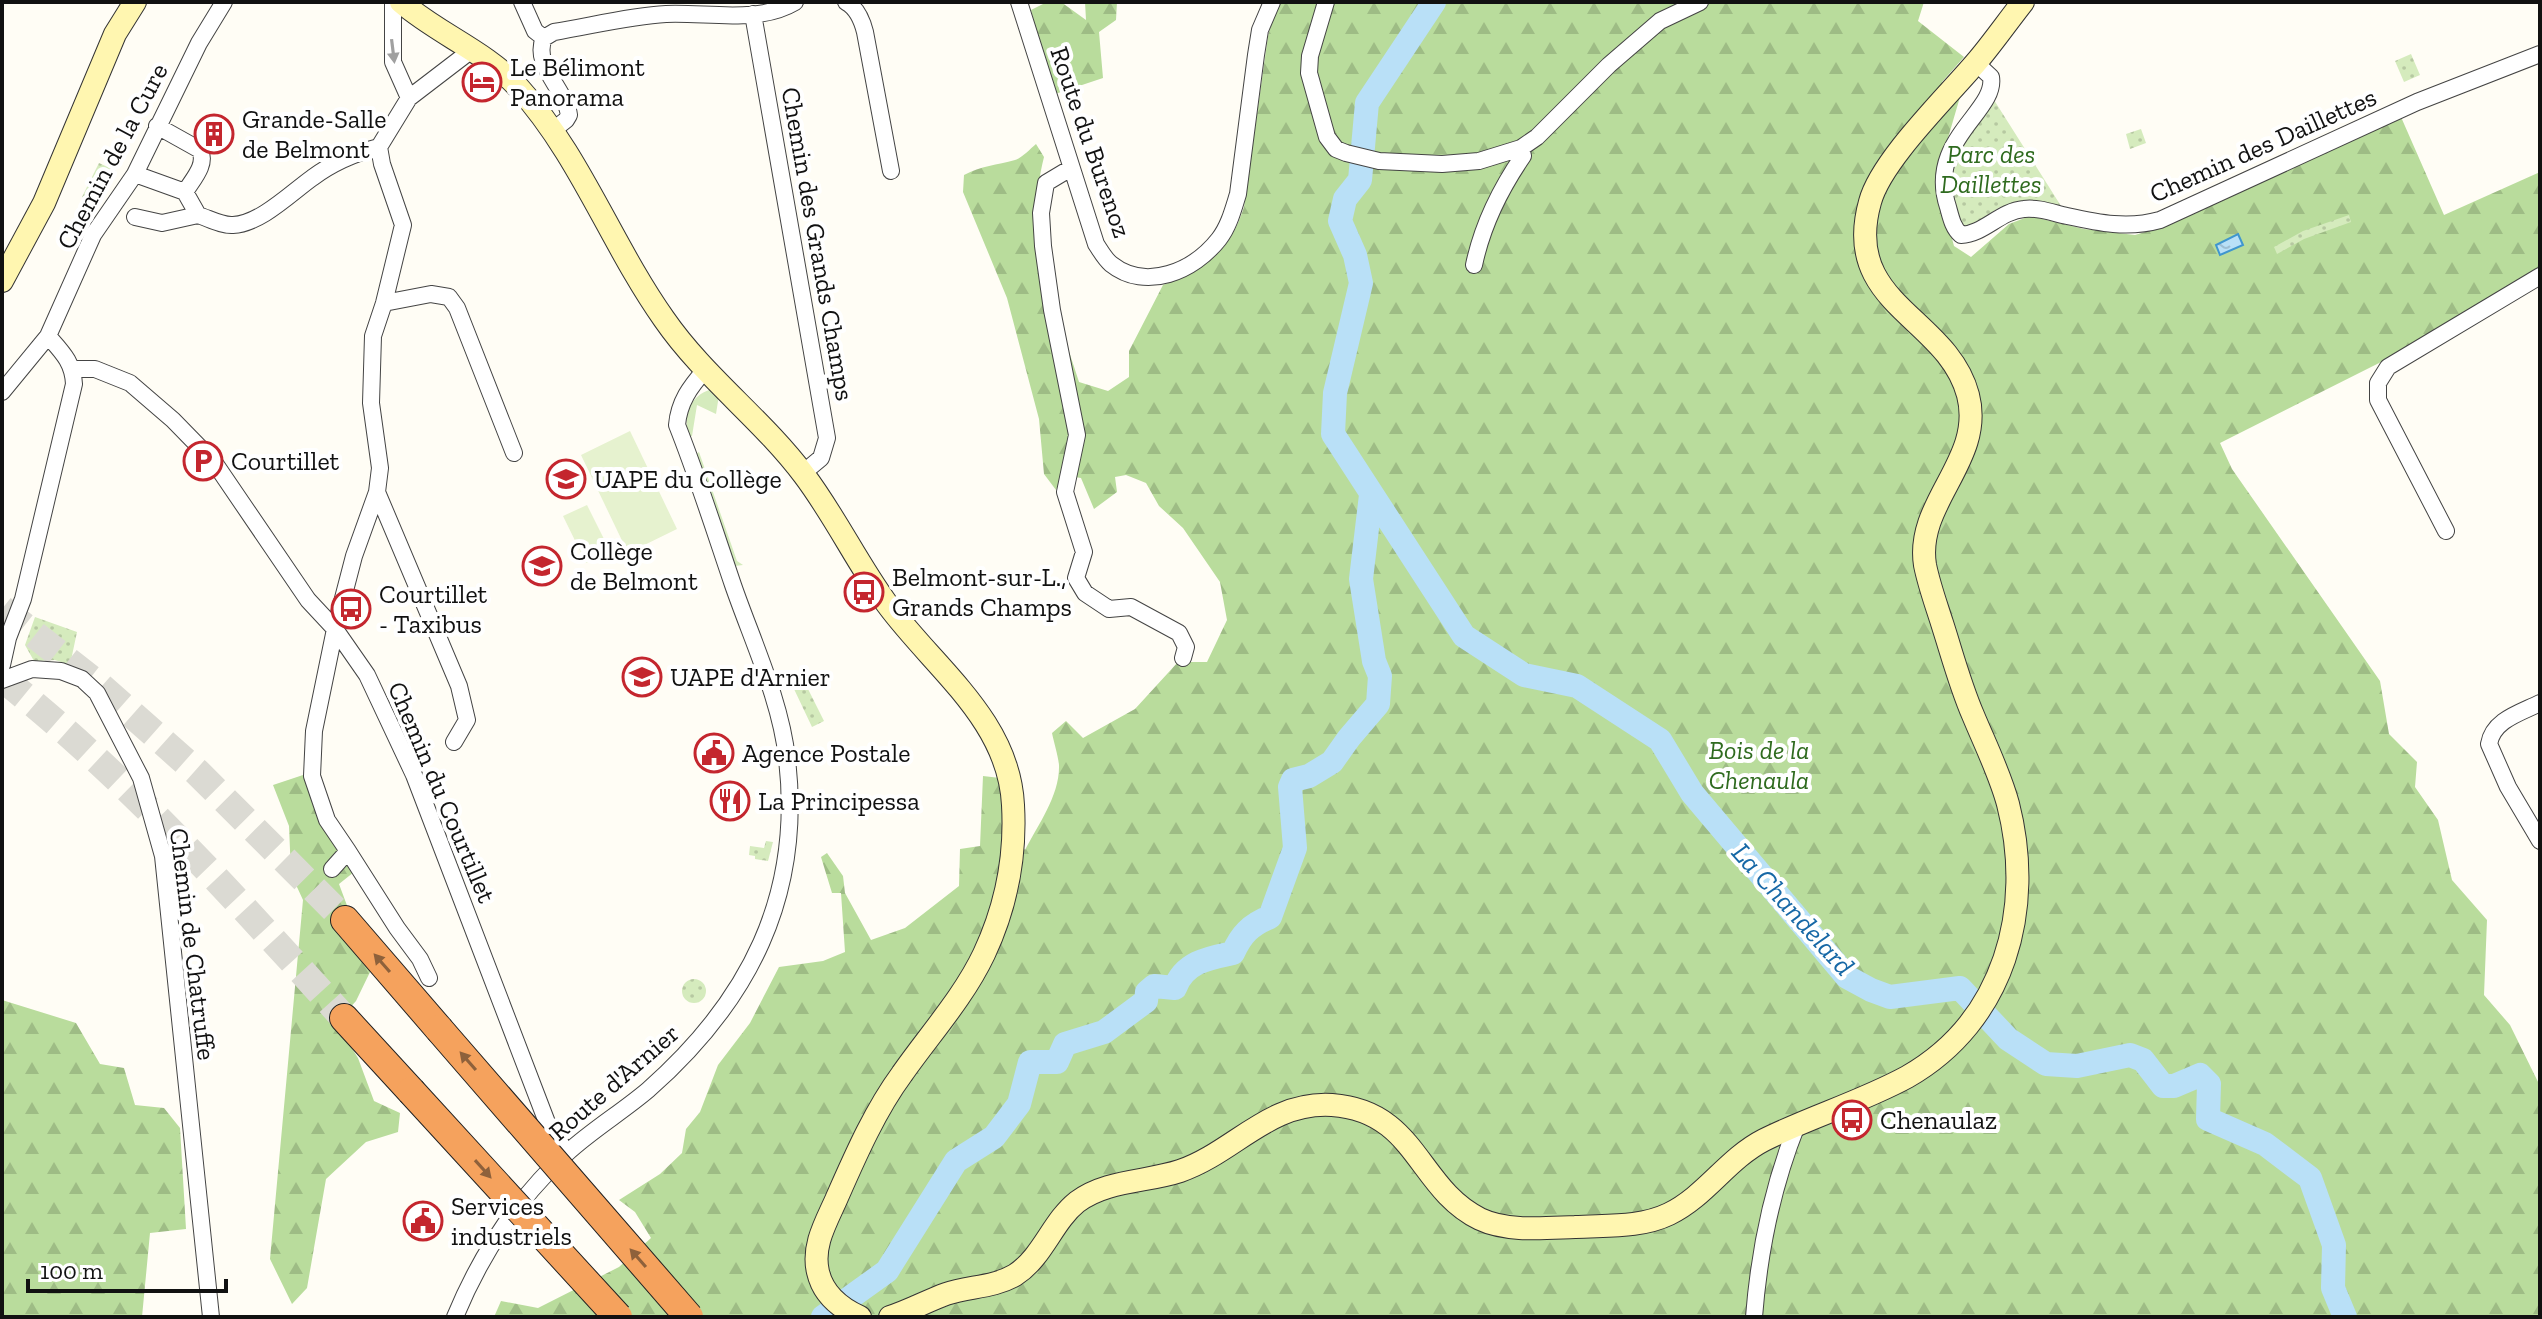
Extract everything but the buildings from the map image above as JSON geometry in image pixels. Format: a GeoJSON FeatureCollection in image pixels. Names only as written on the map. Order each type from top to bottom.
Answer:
{"type":"FeatureCollection","features":[{"type":"Feature","properties":{"kind":"highway"},"geometry":{"type":"LineString","coordinates":[[345,920],[689,1317]]}},
{"type":"Feature","properties":{"kind":"highway"},"geometry":{"type":"LineString","coordinates":[[344,1018],[618,1317]]}},
{"type":"Feature","properties":{"kind":"street"},"geometry":{"type":"LineString","coordinates":[[2,281],[44,203],[115,34],[135,2]]}},
{"type":"Feature","properties":{"kind":"street","name":"Chemin de la Cure"},"geometry":{"type":"LineString","coordinates":[[2,392],[48,336],[93,235],[135,174],[199,43],[224,2]]}},
{"type":"Feature","properties":{"kind":"street"},"geometry":{"type":"LineString","coordinates":[[393,2],[393,62],[409,98]]}},
{"type":"Feature","properties":{"kind":"street"},"geometry":{"type":"LineString","coordinates":[[401,2],[473,49],[514,82],[552,131],[583,179],[642,287],[665,321],[705,370],[765,429],[803,473],[886,603],[982,716],[1006,763],[1013,792],[1014,822],[1006,894],[984,954],[957,1000],[899,1077],[854,1157],[821,1234],[817,1253],[818,1273],[828,1294],[844,1309],[860,1317]]}},
{"type":"Feature","properties":{"kind":"street"},"geometry":{"type":"LineString","coordinates":[[522,2],[535,31],[544,38]]}},
{"type":"Feature","properties":{"kind":"street"},"geometry":{"type":"LineString","coordinates":[[846,2],[861,18],[865,32],[891,171]]}},
{"type":"Feature","properties":{"kind":"street","name":"Route du Burenoz"},"geometry":{"type":"LineString","coordinates":[[1019,2],[1096,244],[1109,263],[1127,273],[1146,278],[1185,269],[1203,257],[1221,237],[1231,217],[1238,194],[1260,30],[1272,2]]}},
{"type":"Feature","properties":{"kind":"street"},"geometry":{"type":"LineString","coordinates":[[1326,2],[1310,56],[1309,73],[1327,137],[1336,149],[1379,161],[1442,164],[1479,161],[1521,148],[1537,137],[1609,65],[1660,21],[1700,2]]}},
{"type":"Feature","properties":{"kind":"street"},"geometry":{"type":"LineString","coordinates":[[890,1317],[953,1291],[988,1286],[1017,1274],[1040,1251],[1060,1221],[1078,1202],[1104,1188],[1180,1171],[1208,1159],[1253,1128],[1294,1108],[1334,1105],[1371,1114],[1402,1135],[1455,1203],[1484,1221],[1511,1227],[1637,1224],[1654,1220],[1684,1205],[1741,1153],[1918,1070],[1944,1050],[1979,1011],[1992,989],[2009,945],[2019,896],[2012,827],[2007,800],[1951,653],[1924,555],[1932,512],[1967,446],[1971,412],[1967,391],[1954,363],[1894,304],[1881,287],[1869,260],[1866,230],[1876,184],[2023,2]]}},
{"type":"Feature","properties":{"kind":"street"},"geometry":{"type":"LineString","coordinates":[[552,131],[569,115],[543,56],[544,38],[554,32],[665,14],[753,14],[785,5]]}},
{"type":"Feature","properties":{"kind":"street","name":"Chemin des Grands Champs"},"geometry":{"type":"LineString","coordinates":[[753,14],[827,438],[821,458],[803,473]]}},
{"type":"Feature","properties":{"kind":"street"},"geometry":{"type":"LineString","coordinates":[[429,978],[420,959],[327,820],[312,776],[314,731],[335,629],[354,556],[377,492],[380,468],[371,403],[373,336],[403,225],[379,147],[409,98],[473,49]]}},
{"type":"Feature","properties":{"kind":"street","name":"Chemin des Daillettes"},"geometry":{"type":"LineString","coordinates":[[1976,63],[1991,77],[1991,91],[1950,150],[1944,184],[1955,229],[1961,235],[1978,231],[2014,211],[2027,208],[2130,226],[2160,220],[2417,102],[2540,54]]}},
{"type":"Feature","properties":{"kind":"street"},"geometry":{"type":"LineString","coordinates":[[157,126],[200,150],[203,156],[203,162],[185,192]]}},
{"type":"Feature","properties":{"kind":"street"},"geometry":{"type":"LineString","coordinates":[[135,217],[162,223],[198,215],[232,226],[250,221],[285,201],[314,176],[355,152],[379,147]]}},
{"type":"Feature","properties":{"kind":"street"},"geometry":{"type":"LineString","coordinates":[[1474,265],[1499,198],[1523,156],[1521,148]]}},
{"type":"Feature","properties":{"kind":"street"},"geometry":{"type":"LineString","coordinates":[[1071,168],[1046,183],[1041,213],[1052,310],[1077,435],[1065,492],[1084,552],[1076,578],[1085,593],[1109,609],[1131,607],[1179,633],[1186,647],[1183,658]]}},
{"type":"Feature","properties":{"kind":"street"},"geometry":{"type":"LineString","coordinates":[[135,174],[185,192],[198,215]]}},
{"type":"Feature","properties":{"kind":"street"},"geometry":{"type":"LineString","coordinates":[[2446,531],[2378,400],[2378,383],[2388,367],[2540,276]]}},
{"type":"Feature","properties":{"kind":"street"},"geometry":{"type":"LineString","coordinates":[[384,303],[431,294],[449,297],[457,308],[514,453]]}},
{"type":"Feature","properties":{"kind":"street"},"geometry":{"type":"LineString","coordinates":[[2,665],[8,638],[23,599],[71,395],[73,369],[67,357],[48,336]]}},
{"type":"Feature","properties":{"kind":"street","name":"Chemin du Courtillet"},"geometry":{"type":"LineString","coordinates":[[73,369],[95,369],[130,383],[173,420],[214,462],[308,600],[335,629],[367,675],[414,775],[548,1125],[567,1153]]}},
{"type":"Feature","properties":{"kind":"street","name":"Route d'Arnier"},"geometry":{"type":"LineString","coordinates":[[455,1317],[470,1281],[504,1223],[567,1153],[646,1091],[692,1048],[722,1013],[761,946],[773,910],[786,851],[790,810],[782,731],[762,665],[677,425],[679,409],[689,389],[705,370]]}},
{"type":"Feature","properties":{"kind":"street"},"geometry":{"type":"LineString","coordinates":[[377,492],[459,686],[467,720],[454,742]]}},
{"type":"Feature","properties":{"kind":"street","name":"Chemin de Chatruffe"},"geometry":{"type":"LineString","coordinates":[[2,680],[32,669],[61,671],[82,679],[97,693],[141,778],[163,856],[211,1317]]}},
{"type":"Feature","properties":{"kind":"street"},"geometry":{"type":"LineString","coordinates":[[2540,703],[2500,723],[2489,744],[2508,787],[2540,841]]}},
{"type":"Feature","properties":{"kind":"street"},"geometry":{"type":"LineString","coordinates":[[332,869],[348,851]]}},
{"type":"Feature","properties":{"kind":"street"},"geometry":{"type":"LineString","coordinates":[[1754,1317],[1757,1278],[1774,1201],[1797,1125]]}},
{"type":"Feature","properties":{"kind":"green space"},"geometry":{"type":"Polygon","coordinates":[[[1047,2],[1061,2],[1086,20],[1085,2],[1117,2],[1116,20],[1099,32],[1103,78],[1052,95],[1031,10],[1047,2]]]}},
{"type":"Feature","properties":{"kind":"green space","name":"Bois de la Chenaula"},"geometry":{"type":"Polygon","coordinates":[[[1281,2],[1924,2],[1918,21],[1964,57],[1942,82],[1960,97],[1936,179],[1954,246],[1971,257],[2009,224],[2030,216],[2084,229],[2135,235],[2166,226],[2401,117],[2444,215],[2540,172],[2540,269],[2401,352],[2220,443],[2232,469],[2380,681],[2389,734],[2417,762],[2415,787],[2438,820],[2452,880],[2487,920],[2484,995],[2510,1025],[2540,1086],[2540,1317],[494,1317],[501,1301],[538,1308],[619,1267],[651,1238],[635,1212],[619,1200],[660,1174],[682,1153],[686,1129],[700,1112],[718,1065],[750,1023],[779,967],[823,961],[845,952],[841,893],[832,893],[821,857],[827,853],[843,876],[845,893],[871,940],[905,928],[959,886],[960,849],[980,846],[983,776],[1000,778],[1005,822],[1025,850],[1056,787],[1059,765],[1052,733],[1066,721],[1083,738],[1135,709],[1178,662],[1207,662],[1227,620],[1220,582],[1183,528],[1159,506],[1146,483],[1126,475],[1115,477],[1117,492],[1094,509],[1081,478],[1062,475],[1056,490],[1044,474],[1039,419],[1007,298],[963,192],[964,175],[1018,159],[1036,144],[1044,157],[1038,187],[1037,216],[1052,299],[1079,382],[1108,391],[1129,377],[1129,351],[1163,285],[1192,273],[1214,257],[1238,223],[1244,207],[1268,36],[1274,13],[1281,2]]]}},
{"type":"Feature","properties":{"kind":"green space"},"geometry":{"type":"Polygon","coordinates":[[[2411,54],[2420,75],[2404,82],[2395,61],[2411,54]]]}},
{"type":"Feature","properties":{"kind":"green space","name":"Parc des Daillettes"},"geometry":{"type":"Polygon","coordinates":[[[1994,100],[2061,206],[2025,201],[2000,207],[1963,231],[1951,209],[1950,167],[1963,135],[1994,100]]]}},
{"type":"Feature","properties":{"kind":"green space"},"geometry":{"type":"Polygon","coordinates":[[[2141,129],[2146,143],[2130,149],[2126,134],[2141,129]]]}},
{"type":"Feature","properties":{"kind":"green space"},"geometry":{"type":"Polygon","coordinates":[[[99,163],[116,171],[94,204],[82,197],[99,163]]]}},
{"type":"Feature","properties":{"kind":"green space"},"geometry":{"type":"Polygon","coordinates":[[[2349,215],[2351,222],[2304,239],[2277,254],[2274,247],[2303,231],[2349,215]]]}},
{"type":"Feature","properties":{"kind":"green space"},"geometry":{"type":"Polygon","coordinates":[[[709,390],[719,395],[716,414],[697,405],[692,436],[688,437],[689,409],[696,398],[709,390]]]}},
{"type":"Feature","properties":{"kind":"green space"},"geometry":{"type":"Polygon","coordinates":[[[630,431],[677,529],[628,553],[581,455],[630,431]]]}},
{"type":"Feature","properties":{"kind":"green space"},"geometry":{"type":"Polygon","coordinates":[[[699,452],[737,561],[743,565],[735,566],[696,454],[699,452]]]}},
{"type":"Feature","properties":{"kind":"green space"},"geometry":{"type":"Polygon","coordinates":[[[587,505],[610,551],[586,563],[563,516],[587,505]]]}},
{"type":"Feature","properties":{"kind":"green space"},"geometry":{"type":"Polygon","coordinates":[[[35,617],[77,632],[70,665],[55,660],[34,661],[25,645],[35,617]]]}},
{"type":"Feature","properties":{"kind":"green space"},"geometry":{"type":"Polygon","coordinates":[[[805,683],[824,721],[812,727],[794,689],[805,683]]]}},
{"type":"Feature","properties":{"kind":"green space"},"geometry":{"type":"Polygon","coordinates":[[[306,774],[318,819],[354,872],[339,884],[371,970],[356,1001],[336,1023],[358,1058],[374,1101],[400,1113],[398,1132],[366,1142],[326,1179],[307,1288],[292,1304],[270,1259],[303,900],[291,874],[289,826],[273,785],[306,774]]]}},
{"type":"Feature","properties":{"kind":"green space"},"geometry":{"type":"Polygon","coordinates":[[[766,841],[773,842],[768,861],[749,855],[750,846],[764,848],[766,841]]]}},
{"type":"Feature","properties":{"kind":"green space"},"geometry":{"type":"Polygon","coordinates":[[[694,979],[705,986],[706,991],[699,1002],[694,1003],[683,996],[682,991],[689,980],[694,979]]]}},
{"type":"Feature","properties":{"kind":"green space"},"geometry":{"type":"Polygon","coordinates":[[[2,1000],[76,1023],[100,1064],[124,1068],[135,1105],[164,1108],[180,1128],[186,1229],[150,1233],[142,1317],[2,1317],[2,1000]]]}},
{"type":"Feature","properties":{"kind":"water"},"geometry":{"type":"Polygon","coordinates":[[[2238,234],[2243,245],[2220,255],[2216,245],[2238,234]]]}},
{"type":"Feature","properties":{"kind":"waterway","name":"La Chandelard"},"geometry":{"type":"LineString","coordinates":[[1434,2],[1367,103],[1360,180],[1345,199],[1340,221],[1355,255],[1361,283],[1335,393],[1333,434],[1464,636],[1524,675],[1577,686],[1660,740],[1692,793],[1847,977],[1890,997],[1960,988],[2008,1039],[2046,1064],[2077,1066],[2130,1055],[2143,1060],[2163,1086],[2174,1086],[2200,1075],[2209,1084],[2208,1119],[2265,1144],[2310,1178],[2334,1245],[2333,1288],[2345,1317]]}},
{"type":"Feature","properties":{"kind":"waterway"},"geometry":{"type":"LineString","coordinates":[[823,1317],[887,1271],[956,1161],[994,1137],[1019,1104],[1030,1062],[1057,1062],[1065,1044],[1104,1032],[1146,1001],[1147,992],[1154,986],[1175,988],[1184,972],[1191,967],[1206,959],[1233,953],[1247,931],[1270,917],[1295,848],[1290,787],[1293,780],[1309,776],[1332,762],[1378,704],[1380,676],[1374,661],[1361,579],[1371,495]]}},
{"type":"Feature","properties":{"kind":"tunnel"},"geometry":{"type":"LineString","coordinates":[[2,609],[100,686],[197,772],[345,920]]}},
{"type":"Feature","properties":{"kind":"tunnel"},"geometry":{"type":"LineString","coordinates":[[2,678],[137,798],[222,884],[344,1018]]}},
{"type":"Feature","properties":{"kind":"place","name":"Le Bélimont Panorama"},"geometry":{"type":"Point","coordinates":[482,82]}},
{"type":"Feature","properties":{"kind":"place","name":"Grande-Salle de Belmont"},"geometry":{"type":"Point","coordinates":[214,134]}},
{"type":"Feature","properties":{"kind":"place","name":"Courtillet"},"geometry":{"type":"Point","coordinates":[203,461]}},
{"type":"Feature","properties":{"kind":"place","name":"UAPE du Collège"},"geometry":{"type":"Point","coordinates":[566,479]}},
{"type":"Feature","properties":{"kind":"place","name":"Collège de Belmont"},"geometry":{"type":"Point","coordinates":[542,566]}},
{"type":"Feature","properties":{"kind":"place","name":"Belmont-sur-L., Grands Champs"},"geometry":{"type":"Point","coordinates":[864,592]}},
{"type":"Feature","properties":{"kind":"place","name":"Courtillet - Taxibus"},"geometry":{"type":"Point","coordinates":[351,609]}},
{"type":"Feature","properties":{"kind":"place","name":"UAPE d'Arnier"},"geometry":{"type":"Point","coordinates":[642,677]}},
{"type":"Feature","properties":{"kind":"place","name":"Agence Postale"},"geometry":{"type":"Point","coordinates":[714,753]}},
{"type":"Feature","properties":{"kind":"place","name":"La Principessa"},"geometry":{"type":"Point","coordinates":[730,801]}},
{"type":"Feature","properties":{"kind":"place","name":"Chenaulaz"},"geometry":{"type":"Point","coordinates":[1852,1120]}},
{"type":"Feature","properties":{"kind":"place","name":"Services industriels"},"geometry":{"type":"Point","coordinates":[423,1221]}}]}
